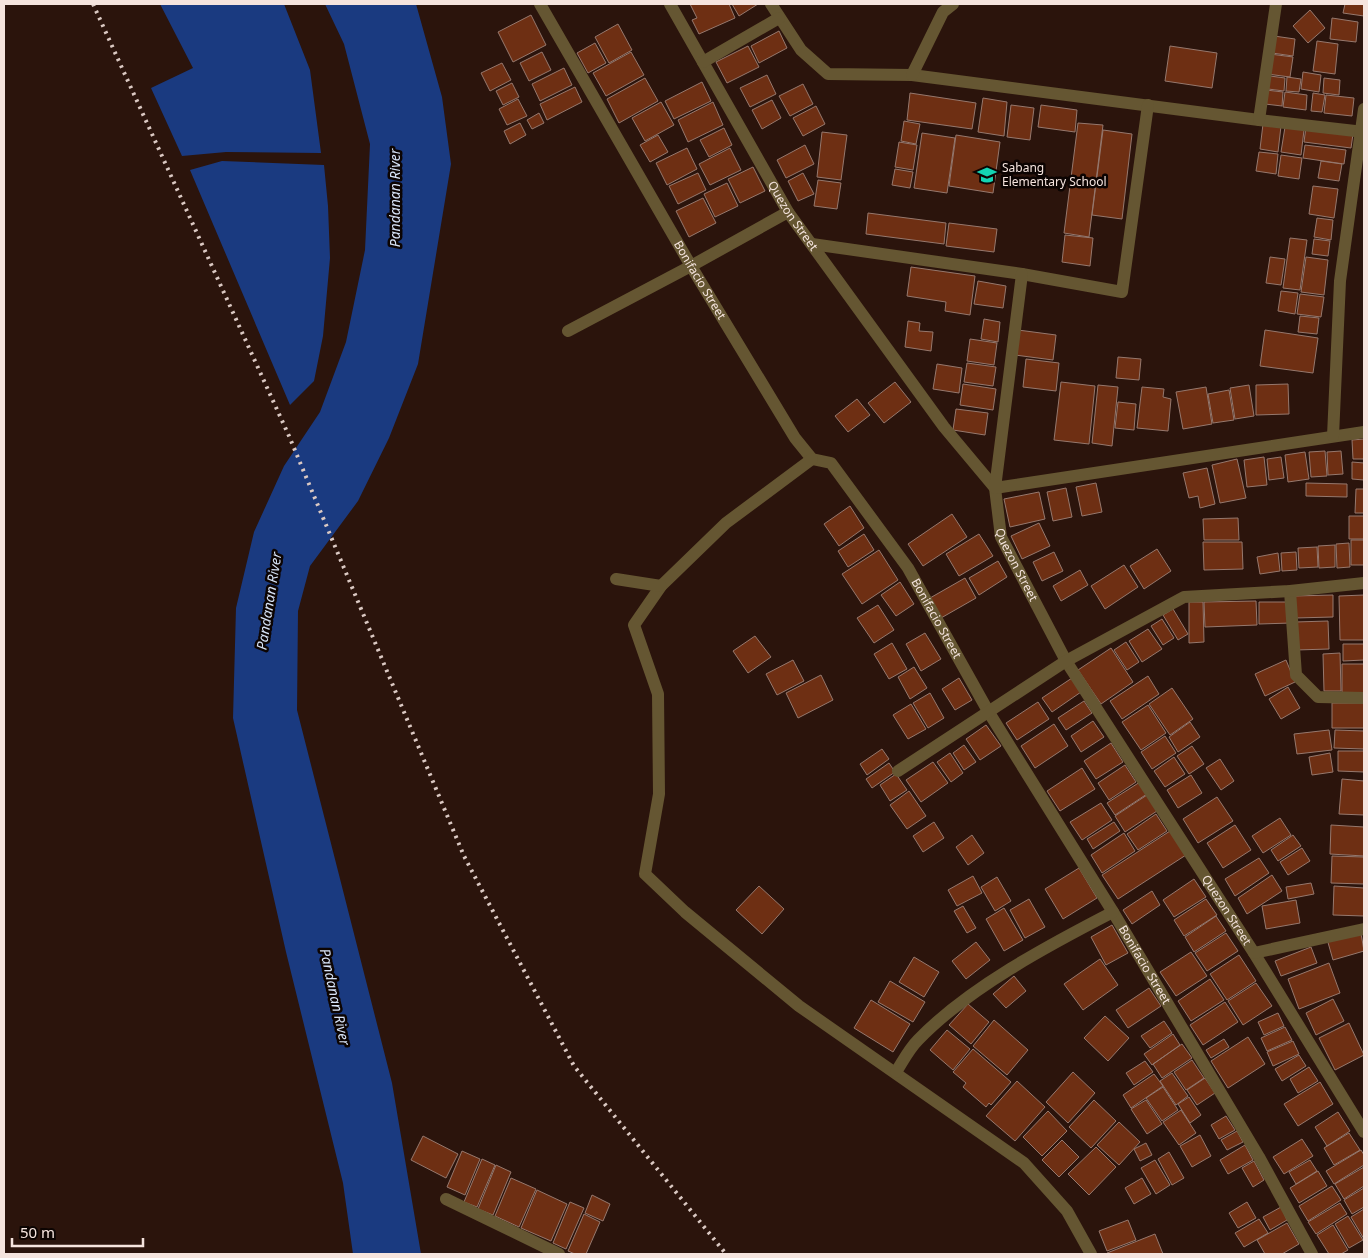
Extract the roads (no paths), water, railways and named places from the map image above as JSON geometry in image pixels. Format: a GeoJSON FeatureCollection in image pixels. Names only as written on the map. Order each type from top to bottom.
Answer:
{"type":"FeatureCollection","features":[{"type":"Feature","properties":{"kind":"street","name":"Bonifacio Street"},"geometry":{"type":"LineString","coordinates":[[540,4],[691,266],[795,438],[812,459],[831,462],[908,568],[988,711],[1113,912],[1259,1157],[1312,1254]]}},
{"type":"Feature","properties":{"kind":"street","name":"Quezon Street"},"geometry":{"type":"LineString","coordinates":[[670,4],[788,212],[944,427],[995,488],[1000,537],[1066,662],[1254,953],[1364,1132]]}},
{"type":"Feature","properties":{"kind":"street"},"geometry":{"type":"LineString","coordinates":[[772,4],[779,18],[801,50],[828,74],[912,75],[1363,132]]}},
{"type":"Feature","properties":{"kind":"street"},"geometry":{"type":"LineString","coordinates":[[912,75],[943,12],[953,4]]}},
{"type":"Feature","properties":{"kind":"street"},"geometry":{"type":"LineString","coordinates":[[1259,120],[1276,4]]}},
{"type":"Feature","properties":{"kind":"street"},"geometry":{"type":"LineString","coordinates":[[703,62],[779,18]]}},
{"type":"Feature","properties":{"kind":"street"},"geometry":{"type":"LineString","coordinates":[[812,244],[1022,274],[1122,292],[1148,105]]}},
{"type":"Feature","properties":{"kind":"street"},"geometry":{"type":"LineString","coordinates":[[1333,436],[1340,281],[1363,132],[1364,109]]}},
{"type":"Feature","properties":{"kind":"street"},"geometry":{"type":"LineString","coordinates":[[568,331],[788,212]]}},
{"type":"Feature","properties":{"kind":"street"},"geometry":{"type":"LineString","coordinates":[[1022,274],[995,488],[1364,432]]}},
{"type":"Feature","properties":{"kind":"street"},"geometry":{"type":"LineString","coordinates":[[812,459],[726,523],[661,586],[634,624],[658,694],[658,794],[645,874],[685,912],[799,1006],[1024,1163],[1067,1211],[1091,1254]]}},
{"type":"Feature","properties":{"kind":"street"},"geometry":{"type":"LineString","coordinates":[[616,579],[661,586]]}},
{"type":"Feature","properties":{"kind":"street"},"geometry":{"type":"LineString","coordinates":[[898,771],[1066,662],[1184,597],[1364,583]]}},
{"type":"Feature","properties":{"kind":"street"},"geometry":{"type":"LineString","coordinates":[[1290,590],[1296,675],[1318,697],[1364,698]]}},
{"type":"Feature","properties":{"kind":"street"},"geometry":{"type":"LineString","coordinates":[[896,1072],[917,1041],[957,1006],[1043,948],[1113,912]]}},
{"type":"Feature","properties":{"kind":"street"},"geometry":{"type":"LineString","coordinates":[[1254,953],[1364,929]]}},
{"type":"Feature","properties":{"kind":"street"},"geometry":{"type":"LineString","coordinates":[[446,1199],[559,1254]]}},
{"type":"Feature","properties":{"kind":"water"},"geometry":{"type":"Polygon","coordinates":[[[160,4],[284,4],[310,70],[321,153],[226,152],[182,156],[151,88],[193,68],[160,4]]]}},
{"type":"Feature","properties":{"kind":"water","name":"Pandanan River"},"geometry":{"type":"Polygon","coordinates":[[[325,4],[416,4],[442,97],[451,164],[418,364],[389,438],[358,501],[310,566],[298,611],[297,710],[392,1083],[421,1254],[353,1254],[343,1183],[286,952],[233,718],[236,608],[254,532],[284,466],[320,412],[346,342],[365,250],[370,144],[344,44],[325,4]]]}},
{"type":"Feature","properties":{"kind":"water"},"geometry":{"type":"Polygon","coordinates":[[[222,161],[324,165],[330,258],[323,336],[314,381],[290,405],[190,170],[222,161]]]}},
{"type":"Feature","properties":{"kind":"railway"},"geometry":{"type":"LineString","coordinates":[[93,4],[289,436],[464,856],[574,1066],[726,1254]]}},
{"type":"Feature","properties":{"kind":"place","name":"Sabang Elementary School"},"geometry":{"type":"Point","coordinates":[987,175]}}]}
